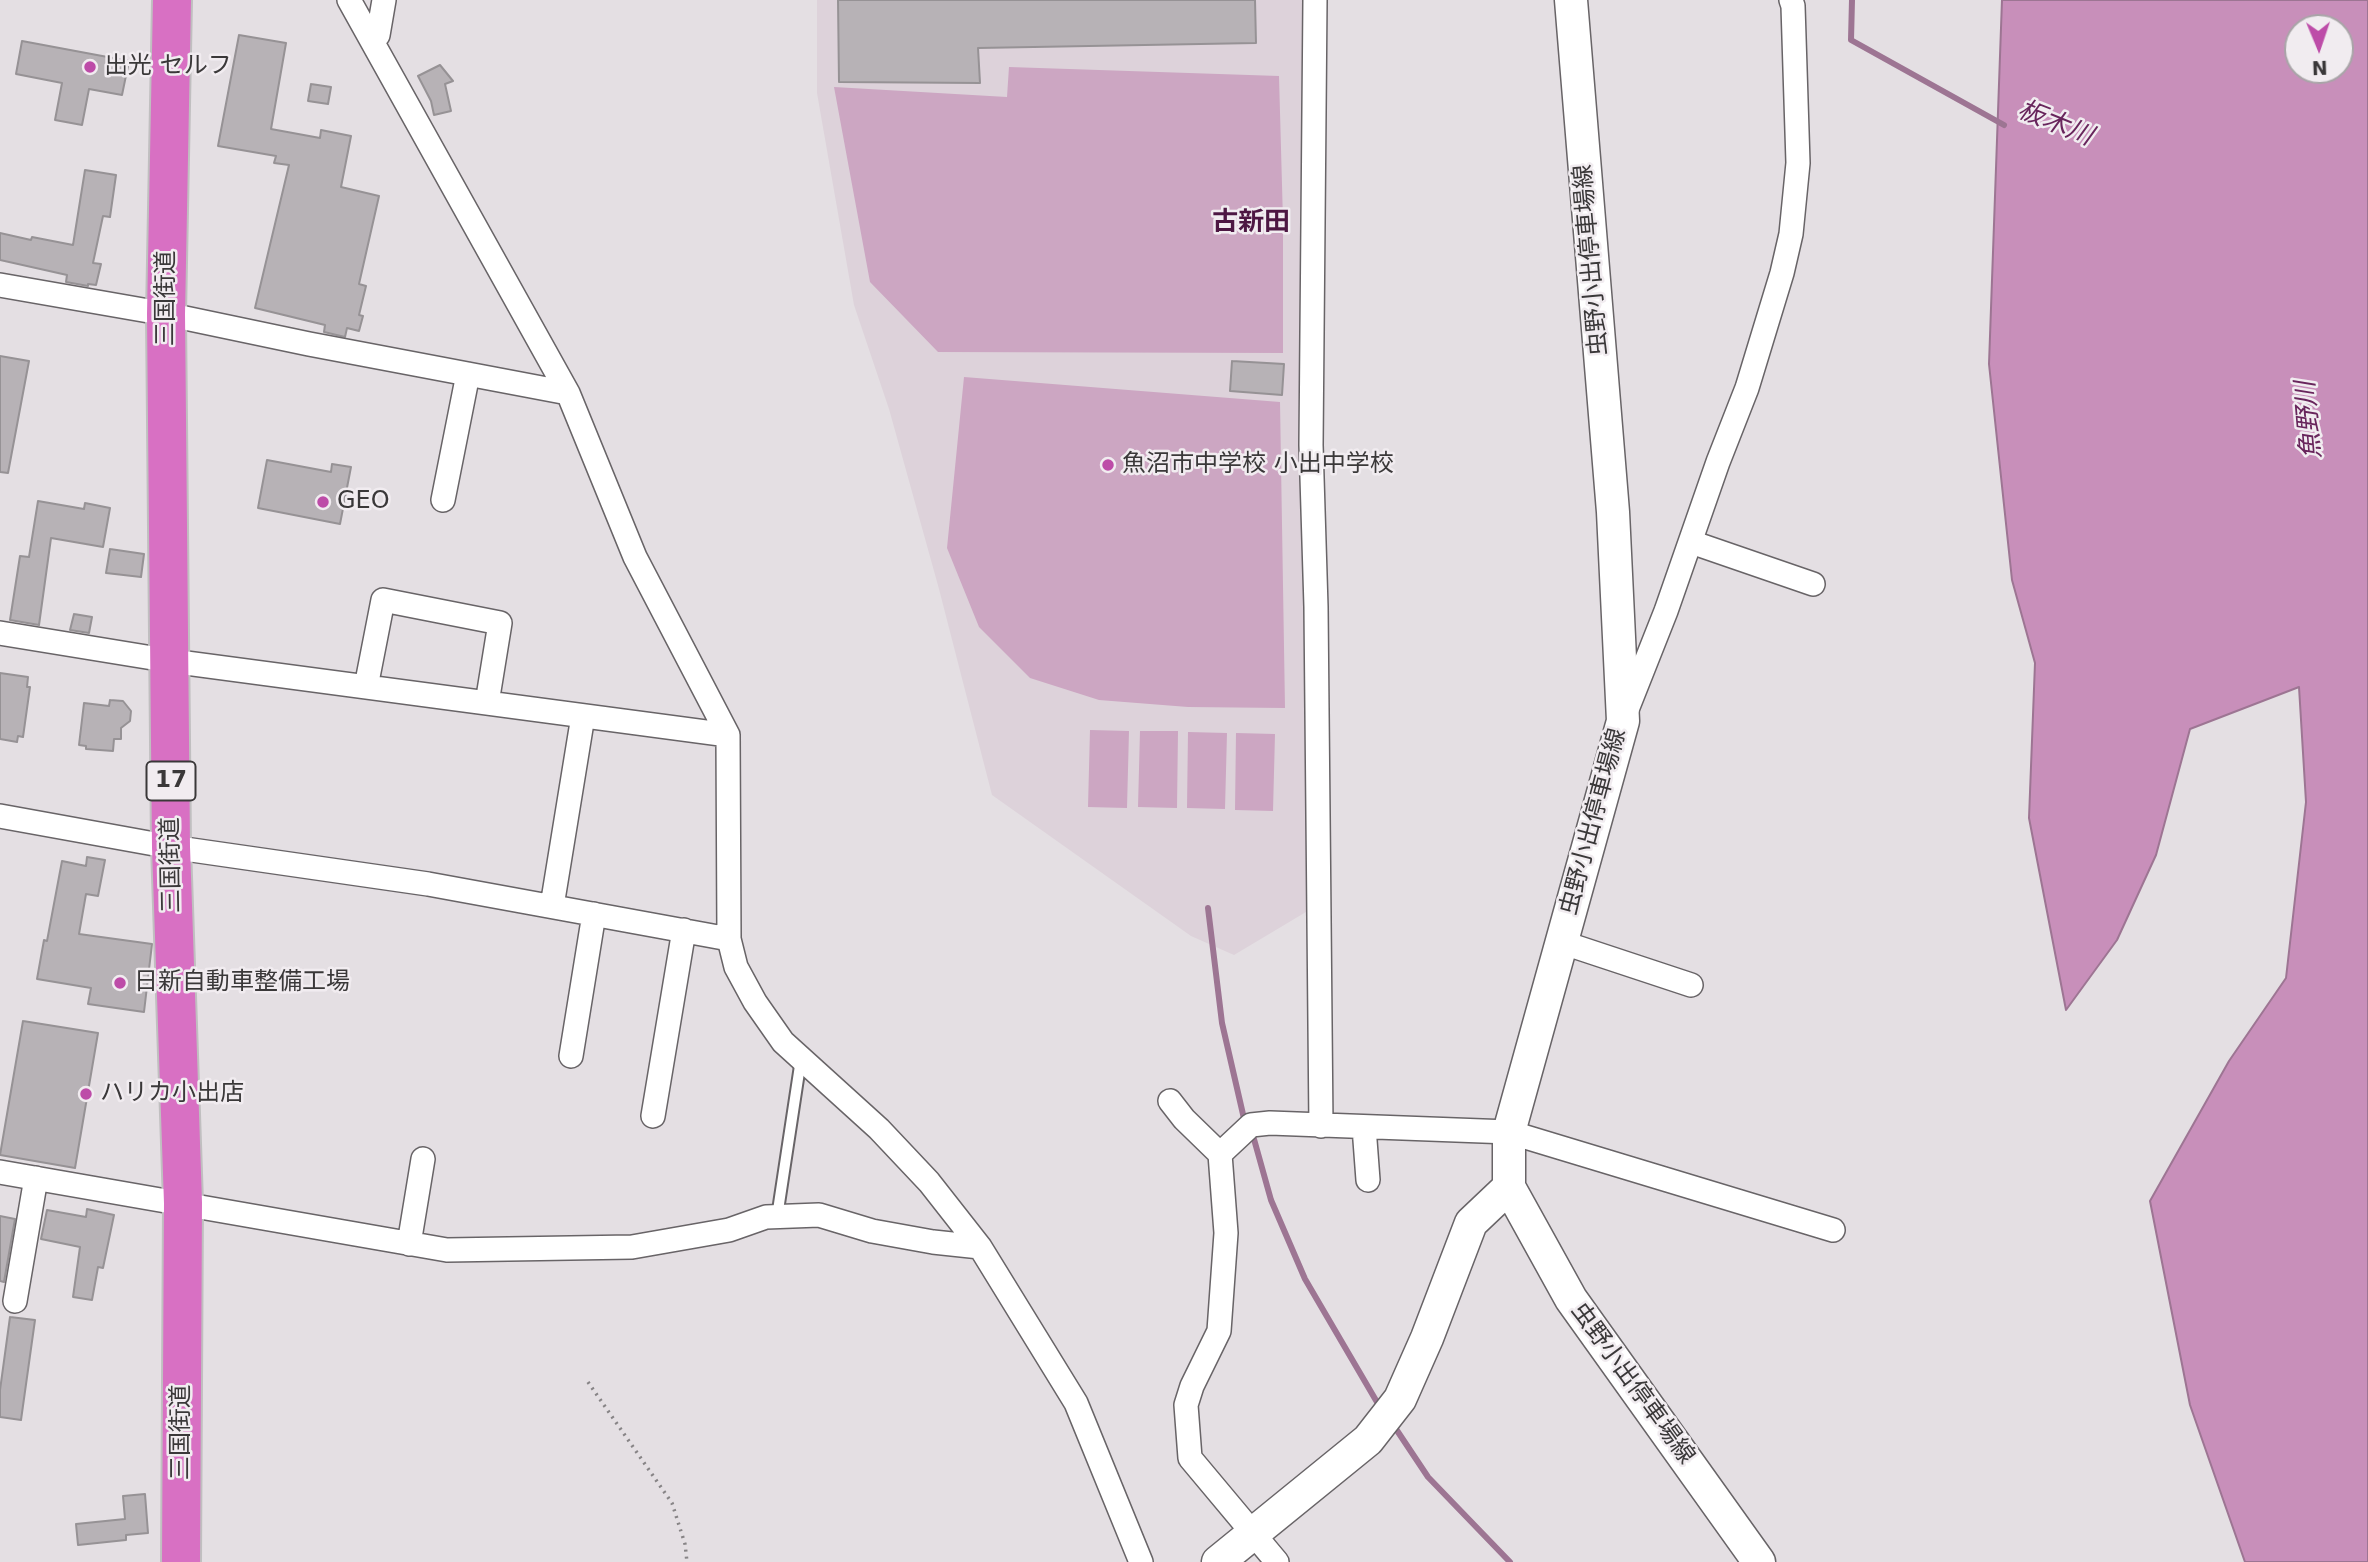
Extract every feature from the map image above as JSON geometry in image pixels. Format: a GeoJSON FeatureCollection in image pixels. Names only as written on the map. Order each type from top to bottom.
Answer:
{"type":"FeatureCollection","features":[{"type":"Feature","properties":{"kind":"highway","name":"三国街道"},"geometry":{"type":"LineString","coordinates":[[167,1],[166,314],[171,848],[183,1203],[181,1562]]}},
{"type":"Feature","properties":{"kind":"main road","name":"虫野小出停車場線"},"geometry":{"type":"LineString","coordinates":[[1571,0],[1613,512],[1623,722],[1509,1132],[1509,1187],[1571,1299],[1759,1562]]}},
{"type":"Feature","properties":{"kind":"main road"},"geometry":{"type":"LineString","coordinates":[[1218,1562],[1368,1440],[1386,1416],[1427,1338],[1471,1223],[1509,1187]]}},
{"type":"Feature","properties":{"kind":"street"},"geometry":{"type":"LineString","coordinates":[[349,0],[568,393],[635,557],[728,735],[729,939],[736,967],[755,1002],[783,1042],[878,1129],[929,1182],[980,1247],[1076,1403],[1141,1562]]}},
{"type":"Feature","properties":{"kind":"street"},"geometry":{"type":"LineString","coordinates":[[378,35],[384,0]]}},
{"type":"Feature","properties":{"kind":"street"},"geometry":{"type":"LineString","coordinates":[[1315,0],[1311,445],[1316,607],[1321,1126]]}},
{"type":"Feature","properties":{"kind":"street"},"geometry":{"type":"LineString","coordinates":[[1623,722],[1747,388],[1782,273],[1791,234],[1798,163],[1791,0]]}},
{"type":"Feature","properties":{"kind":"street"},"geometry":{"type":"LineString","coordinates":[[0,285],[166,314],[297,342],[568,393]]}},
{"type":"Feature","properties":{"kind":"street"},"geometry":{"type":"LineString","coordinates":[[443,500],[468,374]]}},
{"type":"Feature","properties":{"kind":"street"},"geometry":{"type":"LineString","coordinates":[[1691,542],[1813,584]]}},
{"type":"Feature","properties":{"kind":"street"},"geometry":{"type":"LineString","coordinates":[[366,687],[383,600],[500,623],[487,703]]}},
{"type":"Feature","properties":{"kind":"street"},"geometry":{"type":"LineString","coordinates":[[0,633],[170,661],[728,735]]}},
{"type":"Feature","properties":{"kind":"street"},"geometry":{"type":"LineString","coordinates":[[552,906],[583,716]]}},
{"type":"Feature","properties":{"kind":"street"},"geometry":{"type":"LineString","coordinates":[[0,816],[171,848],[428,884],[729,939]]}},
{"type":"Feature","properties":{"kind":"street"},"geometry":{"type":"LineString","coordinates":[[571,1056],[594,914]]}},
{"type":"Feature","properties":{"kind":"street"},"geometry":{"type":"LineString","coordinates":[[653,1116],[684,930]]}},
{"type":"Feature","properties":{"kind":"street"},"geometry":{"type":"LineString","coordinates":[[1561,942],[1691,985]]}},
{"type":"Feature","properties":{"kind":"street"},"geometry":{"type":"LineString","coordinates":[[1170,1101],[1184,1119],[1220,1154],[1226,1233],[1219,1331],[1192,1386],[1186,1405],[1190,1458],[1278,1562]]}},
{"type":"Feature","properties":{"kind":"street"},"geometry":{"type":"LineString","coordinates":[[1220,1154],[1245,1131],[1270,1123],[1509,1132],[1833,1230]]}},
{"type":"Feature","properties":{"kind":"street"},"geometry":{"type":"LineString","coordinates":[[1364,1127],[1368,1180]]}},
{"type":"Feature","properties":{"kind":"street"},"geometry":{"type":"LineString","coordinates":[[409,1244],[423,1158]]}},
{"type":"Feature","properties":{"kind":"street"},"geometry":{"type":"LineString","coordinates":[[0,1172],[447,1250],[632,1247],[729,1230],[766,1217],[819,1215],[872,1231],[980,1247]]}},
{"type":"Feature","properties":{"kind":"street"},"geometry":{"type":"LineString","coordinates":[[15,1301],[36,1178]]}},
{"type":"Feature","properties":{"kind":"lane"},"geometry":{"type":"LineString","coordinates":[[777,1217],[801,1059]]}},
{"type":"Feature","properties":{"kind":"path"},"geometry":{"type":"LineString","coordinates":[[588,1382],[672,1503],[685,1544],[687,1562]]}},
{"type":"Feature","properties":{"kind":"shaded area","name":"魚沼市中学校 小出中学校"},"geometry":{"type":"Polygon","coordinates":[[[817,0],[1311,0],[1321,903],[1234,955],[1191,936],[992,795],[889,409],[854,305],[817,93],[817,0]]]}},
{"type":"Feature","properties":{"kind":"shaded area"},"geometry":{"type":"Polygon","coordinates":[[[1009,67],[1279,76],[1283,353],[938,352],[870,282],[834,87],[1007,97],[1009,67]]]}},
{"type":"Feature","properties":{"kind":"shaded area"},"geometry":{"type":"Polygon","coordinates":[[[964,377],[1280,402],[1285,708],[1188,707],[1099,700],[1030,678],[979,627],[947,548],[964,377]]]}},
{"type":"Feature","properties":{"kind":"shaded area"},"geometry":{"type":"Polygon","coordinates":[[[1090,730],[1129,731],[1127,808],[1088,807],[1090,730]]]}},
{"type":"Feature","properties":{"kind":"shaded area"},"geometry":{"type":"Polygon","coordinates":[[[1140,731],[1178,731],[1177,808],[1138,807],[1140,731]]]}},
{"type":"Feature","properties":{"kind":"shaded area"},"geometry":{"type":"Polygon","coordinates":[[[1188,732],[1227,733],[1225,809],[1187,808],[1188,732]]]}},
{"type":"Feature","properties":{"kind":"shaded area"},"geometry":{"type":"Polygon","coordinates":[[[1236,733],[1275,734],[1273,811],[1235,810],[1236,733]]]}},
{"type":"Feature","properties":{"kind":"water","name":"魚野川"},"geometry":{"type":"Polygon","coordinates":[[[2002,0],[2368,0],[2368,1562],[2245,1562],[2190,1405],[2150,1201],[2229,1061],[2286,978],[2306,802],[2299,687],[2190,729],[2156,855],[2117,940],[2066,1010],[2029,818],[2035,663],[2012,580],[1989,364],[2002,0]]]}},
{"type":"Feature","properties":{"kind":"building"},"geometry":{"type":"Polygon","coordinates":[[[838,0],[1255,0],[1256,43],[978,48],[980,83],[839,82],[838,0]]]}},
{"type":"Feature","properties":{"kind":"building"},"geometry":{"type":"Polygon","coordinates":[[[239,35],[286,43],[271,129],[320,138],[321,130],[351,136],[341,187],[379,196],[359,284],[366,286],[359,315],[363,316],[359,331],[347,328],[345,337],[324,332],[325,325],[255,308],[289,165],[274,163],[276,156],[218,146],[239,35]]]}},
{"type":"Feature","properties":{"kind":"building"},"geometry":{"type":"Polygon","coordinates":[[[22,41],[129,61],[122,95],[89,89],[82,125],[55,120],[62,83],[16,74],[22,41]]]}},
{"type":"Feature","properties":{"kind":"building"},"geometry":{"type":"Polygon","coordinates":[[[440,65],[453,81],[445,84],[451,111],[434,115],[431,101],[418,76],[440,65]]]}},
{"type":"Feature","properties":{"kind":"building"},"geometry":{"type":"Polygon","coordinates":[[[311,84],[331,87],[328,104],[308,101],[311,84]]]}},
{"type":"Feature","properties":{"kind":"building"},"geometry":{"type":"Polygon","coordinates":[[[85,170],[116,175],[110,217],[103,216],[93,263],[101,264],[96,285],[66,282],[67,275],[0,260],[0,233],[73,245],[85,170]]]}},
{"type":"Feature","properties":{"kind":"building"},"geometry":{"type":"Polygon","coordinates":[[[0,356],[29,361],[8,473],[0,472],[0,356]]]}},
{"type":"Feature","properties":{"kind":"building"},"geometry":{"type":"Polygon","coordinates":[[[1232,361],[1284,364],[1282,395],[1230,391],[1232,361]]]}},
{"type":"Feature","properties":{"kind":"building"},"geometry":{"type":"Polygon","coordinates":[[[267,460],[331,472],[332,464],[351,467],[340,524],[258,508],[267,460]]]}},
{"type":"Feature","properties":{"kind":"building"},"geometry":{"type":"Polygon","coordinates":[[[38,501],[84,509],[85,503],[110,508],[103,547],[51,538],[39,625],[10,620],[20,556],[29,557],[38,501]]]}},
{"type":"Feature","properties":{"kind":"building"},"geometry":{"type":"Polygon","coordinates":[[[110,549],[144,554],[141,577],[106,573],[110,549]]]}},
{"type":"Feature","properties":{"kind":"building"},"geometry":{"type":"Polygon","coordinates":[[[74,614],[92,617],[89,633],[70,630],[74,614]]]}},
{"type":"Feature","properties":{"kind":"building"},"geometry":{"type":"Polygon","coordinates":[[[0,673],[28,677],[27,687],[30,687],[23,737],[18,736],[17,742],[0,739],[0,673]]]}},
{"type":"Feature","properties":{"kind":"building"},"geometry":{"type":"Polygon","coordinates":[[[110,700],[123,701],[131,711],[130,721],[121,728],[121,739],[114,739],[113,751],[86,749],[86,746],[79,745],[84,703],[109,706],[110,700]]]}},
{"type":"Feature","properties":{"kind":"building"},"geometry":{"type":"Polygon","coordinates":[[[87,857],[105,860],[98,896],[86,894],[79,934],[152,944],[144,1012],[88,1004],[91,988],[37,979],[62,861],[86,866],[87,857]]]}},
{"type":"Feature","properties":{"kind":"building","name":"ハリカ小出店"},"geometry":{"type":"Polygon","coordinates":[[[23,1021],[98,1033],[75,1168],[0,1155],[23,1021]]]}},
{"type":"Feature","properties":{"kind":"building"},"geometry":{"type":"Polygon","coordinates":[[[87,1209],[114,1215],[103,1268],[98,1267],[92,1300],[73,1297],[80,1247],[41,1239],[47,1210],[86,1217],[87,1209]]]}},
{"type":"Feature","properties":{"kind":"building"},"geometry":{"type":"Polygon","coordinates":[[[0,1216],[15,1219],[4,1282],[0,1281],[0,1216]]]}},
{"type":"Feature","properties":{"kind":"building"},"geometry":{"type":"Polygon","coordinates":[[[10,1317],[35,1320],[21,1420],[0,1417],[0,1390],[10,1317]]]}},
{"type":"Feature","properties":{"kind":"building"},"geometry":{"type":"Polygon","coordinates":[[[145,1494],[148,1533],[126,1535],[126,1540],[78,1545],[76,1524],[125,1519],[123,1496],[145,1494]]]}},
{"type":"Feature","properties":{"kind":"waterway","name":"板木川"},"geometry":{"type":"LineString","coordinates":[[1852,0],[1851,40],[2004,125]]}},
{"type":"Feature","properties":{"kind":"waterway"},"geometry":{"type":"LineString","coordinates":[[1208,908],[1222,1023],[1245,1123]]}},
{"type":"Feature","properties":{"kind":"waterway"},"geometry":{"type":"LineString","coordinates":[[1252,1132],[1271,1200],[1305,1279],[1381,1409]]}},
{"type":"Feature","properties":{"kind":"waterway"},"geometry":{"type":"LineString","coordinates":[[1392,1423],[1428,1477],[1510,1562]]}},
{"type":"Feature","properties":{"kind":"place","name":"出光 セルフ"},"geometry":{"type":"Point","coordinates":[90,67]}},
{"type":"Feature","properties":{"kind":"place","name":"魚沼市中学校 小出中学校"},"geometry":{"type":"Point","coordinates":[1108,465]}},
{"type":"Feature","properties":{"kind":"place","name":"GEO"},"geometry":{"type":"Point","coordinates":[323,502]}},
{"type":"Feature","properties":{"kind":"place","name":"日新自動車整備工場"},"geometry":{"type":"Point","coordinates":[120,983]}},
{"type":"Feature","properties":{"kind":"place","name":"ハリカ小出店"},"geometry":{"type":"Point","coordinates":[86,1094]}},
{"type":"Feature","properties":{"kind":"district","name":"古新田"},"geometry":{"type":"Point","coordinates":[1251,223]}}]}
